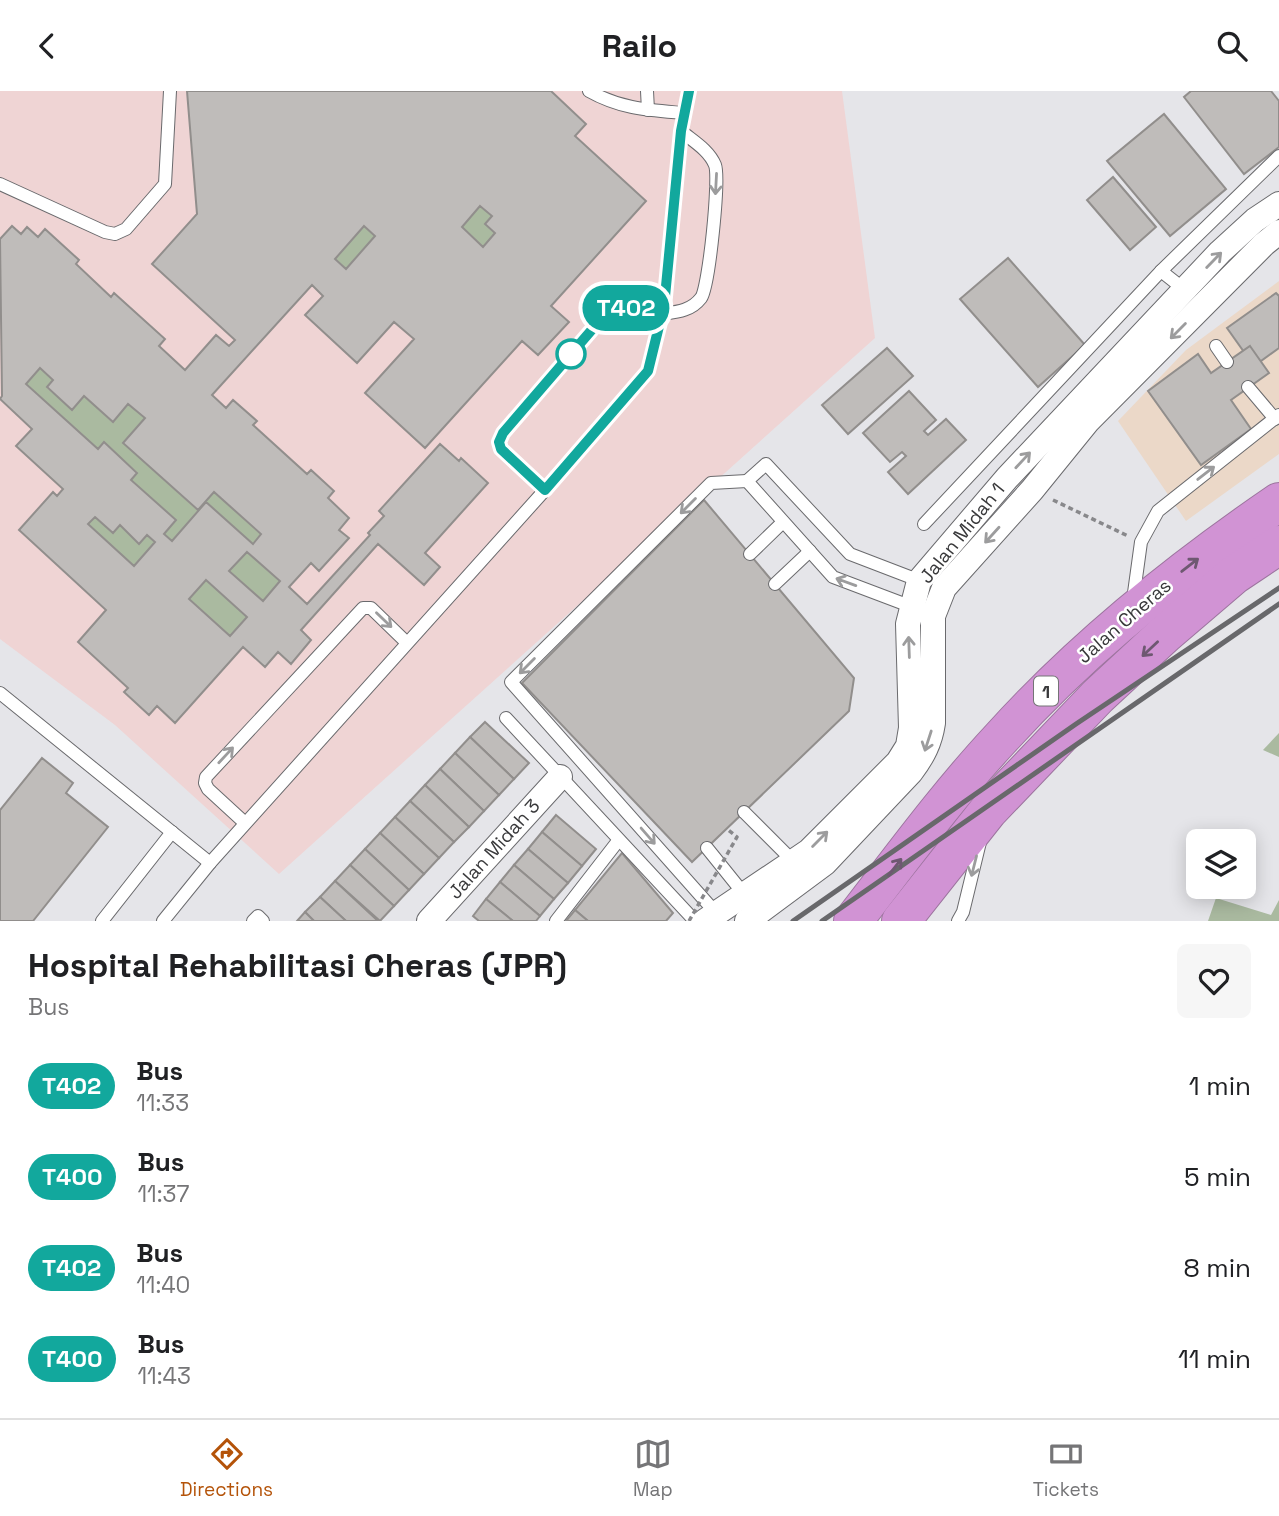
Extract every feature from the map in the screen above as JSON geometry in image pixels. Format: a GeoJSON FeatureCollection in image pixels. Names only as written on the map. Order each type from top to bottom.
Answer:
{"type":"FeatureCollection","features":[{"type":"Feature","properties":{"kind":"highway","name":"Jalan Cheras"},"geometry":{"type":"LineString","coordinates":[[853,921],[936,814],[1000,738],[1063,675],[1132,611],[1212,548],[1279,502]]}},
{"type":"Feature","properties":{"kind":"highway","name":"Jalan Cheras"},"geometry":{"type":"LineString","coordinates":[[901,921],[988,811],[1098,697],[1234,575],[1279,545]]}},
{"type":"Feature","properties":{"kind":"street","name":"Jalan Midah 1"},"geometry":{"type":"LineString","coordinates":[[747,921],[825,863],[923,756],[933,723],[919,581],[1007,478],[1185,290],[1255,220],[1279,204]]}},
{"type":"Feature","properties":{"kind":"street","name":"Jalan Midah 1"},"geometry":{"type":"LineString","coordinates":[[705,918],[809,851],[898,762],[908,746],[911,728],[908,624],[923,611],[1032,490],[1088,421],[1279,232]]}},
{"type":"Feature","properties":{"kind":"street","name":"Jalan Midah 3"},"geometry":{"type":"LineString","coordinates":[[429,921],[560,777]]}},
{"type":"Feature","properties":{"kind":"lane"},"geometry":{"type":"LineString","coordinates":[[0,184],[105,232],[115,234],[126,229],[165,184],[170,91]]}},
{"type":"Feature","properties":{"kind":"lane"},"geometry":{"type":"LineString","coordinates":[[589,91],[609,102],[648,110],[683,113]]}},
{"type":"Feature","properties":{"kind":"lane"},"geometry":{"type":"LineString","coordinates":[[647,91],[648,110]]}},
{"type":"Feature","properties":{"kind":"lane"},"geometry":{"type":"LineString","coordinates":[[163,921],[245,823],[545,490],[648,371],[663,310],[683,113],[689,91]]}},
{"type":"Feature","properties":{"kind":"lane"},"geometry":{"type":"LineString","coordinates":[[545,490],[501,449],[499,442],[503,433],[608,311],[685,310],[693,307],[705,289],[718,176],[709,153],[681,131]]}},
{"type":"Feature","properties":{"kind":"lane"},"geometry":{"type":"LineString","coordinates":[[924,524],[1161,271],[1279,156]]}},
{"type":"Feature","properties":{"kind":"lane"},"geometry":{"type":"LineString","coordinates":[[1161,271],[1185,290]]}},
{"type":"Feature","properties":{"kind":"lane"},"geometry":{"type":"LineString","coordinates":[[1216,346],[1227,362]]}},
{"type":"Feature","properties":{"kind":"lane"},"geometry":{"type":"LineString","coordinates":[[1132,611],[1141,542],[1158,511],[1277,417],[1248,387]]}},
{"type":"Feature","properties":{"kind":"lane"},"geometry":{"type":"LineString","coordinates":[[705,918],[511,682],[711,483],[747,481],[766,464],[850,554],[944,588]]}},
{"type":"Feature","properties":{"kind":"lane"},"geometry":{"type":"LineString","coordinates":[[747,481],[833,577],[923,611]]}},
{"type":"Feature","properties":{"kind":"lane"},"geometry":{"type":"LineString","coordinates":[[750,554],[783,522]]}},
{"type":"Feature","properties":{"kind":"lane"},"geometry":{"type":"LineString","coordinates":[[775,584],[810,551]]}},
{"type":"Feature","properties":{"kind":"lane"},"geometry":{"type":"LineString","coordinates":[[245,823],[208,789],[206,777],[363,608],[371,608],[406,642]]}},
{"type":"Feature","properties":{"kind":"lane"},"geometry":{"type":"LineString","coordinates":[[0,693],[210,863]]}},
{"type":"Feature","properties":{"kind":"lane"},"geometry":{"type":"LineString","coordinates":[[506,718],[618,841],[705,918]]}},
{"type":"Feature","properties":{"kind":"lane"},"geometry":{"type":"LineString","coordinates":[[958,921],[963,912],[988,811]]}},
{"type":"Feature","properties":{"kind":"lane"},"geometry":{"type":"LineString","coordinates":[[744,812],[793,861]]}},
{"type":"Feature","properties":{"kind":"lane"},"geometry":{"type":"LineString","coordinates":[[102,921],[172,832]]}},
{"type":"Feature","properties":{"kind":"lane"},"geometry":{"type":"LineString","coordinates":[[556,921],[618,841]]}},
{"type":"Feature","properties":{"kind":"lane"},"geometry":{"type":"LineString","coordinates":[[707,848],[744,894]]}},
{"type":"Feature","properties":{"kind":"lane"},"geometry":{"type":"LineString","coordinates":[[253,921],[258,916],[263,921]]}},
{"type":"Feature","properties":{"kind":"path"},"geometry":{"type":"LineString","coordinates":[[1032,490],[1141,542]]}},
{"type":"Feature","properties":{"kind":"path"},"geometry":{"type":"LineString","coordinates":[[689,921],[737,838],[727,829]]}},
{"type":"Feature","properties":{"kind":"shaded area"},"geometry":{"type":"Polygon","coordinates":[[[0,91],[842,91],[875,338],[279,874],[115,725],[0,639],[0,91]]]}},
{"type":"Feature","properties":{"kind":"shaded area"},"geometry":{"type":"Polygon","coordinates":[[[1279,281],[1279,454],[1186,521],[1118,421],[1186,350],[1279,281]]]}},
{"type":"Feature","properties":{"kind":"green space"},"geometry":{"type":"Polygon","coordinates":[[[480,206],[492,216],[485,224],[495,233],[483,247],[462,227],[480,206]]]}},
{"type":"Feature","properties":{"kind":"green space"},"geometry":{"type":"Polygon","coordinates":[[[364,226],[375,236],[346,269],[335,259],[364,226]]]}},
{"type":"Feature","properties":{"kind":"green space"},"geometry":{"type":"Polygon","coordinates":[[[40,368],[53,380],[47,388],[72,409],[84,396],[112,422],[128,404],[145,418],[123,443],[197,510],[214,492],[261,534],[253,544],[206,502],[172,541],[164,534],[131,480],[137,472],[104,443],[98,449],[26,384],[40,368]]]}},
{"type":"Feature","properties":{"kind":"green space"},"geometry":{"type":"Polygon","coordinates":[[[95,517],[113,533],[120,525],[139,543],[147,535],[155,542],[134,566],[88,524],[95,517]]]}},
{"type":"Feature","properties":{"kind":"green space"},"geometry":{"type":"Polygon","coordinates":[[[247,552],[280,581],[263,601],[229,571],[247,552]]]}},
{"type":"Feature","properties":{"kind":"green space"},"geometry":{"type":"Polygon","coordinates":[[[206,580],[247,617],[230,636],[189,599],[206,580]]]}},
{"type":"Feature","properties":{"kind":"green space"},"geometry":{"type":"Polygon","coordinates":[[[1279,733],[1279,757],[1263,750],[1279,733]]]}},
{"type":"Feature","properties":{"kind":"green space"},"geometry":{"type":"Polygon","coordinates":[[[1216,899],[1271,915],[1279,900],[1279,921],[1208,921],[1216,899]]]}},
{"type":"Feature","properties":{"kind":"building"},"geometry":{"type":"Polygon","coordinates":[[[187,91],[551,91],[586,124],[575,136],[646,201],[551,306],[569,322],[538,355],[522,341],[425,448],[365,393],[414,339],[394,322],[357,363],[305,315],[323,296],[312,285],[212,395],[226,408],[233,400],[257,421],[253,425],[307,474],[311,470],[334,491],[328,498],[349,518],[339,530],[349,538],[319,571],[311,563],[289,587],[307,604],[370,535],[368,533],[384,516],[379,511],[440,444],[459,461],[461,458],[488,483],[425,553],[440,567],[424,585],[378,544],[301,630],[311,640],[291,664],[278,652],[265,667],[243,647],[175,723],[157,706],[149,715],[124,692],[128,688],[78,642],[106,610],[19,530],[53,492],[57,496],[63,489],[16,446],[32,429],[0,399],[0,239],[12,226],[21,234],[27,227],[38,237],[45,229],[79,260],[76,264],[111,297],[114,293],[165,339],[159,346],[185,370],[216,335],[229,346],[235,340],[152,264],[197,214],[187,91]],[[480,206],[462,227],[483,247],[495,233],[485,224],[492,216],[480,206]],[[364,226],[335,259],[346,269],[375,236],[364,226]],[[40,368],[26,384],[98,449],[104,442],[137,473],[131,480],[176,520],[164,534],[172,541],[206,502],[253,544],[261,534],[214,492],[198,510],[123,443],[145,418],[128,404],[113,422],[84,396],[72,410],[47,387],[53,380],[40,368]],[[95,517],[88,524],[134,566],[155,542],[147,535],[139,544],[120,525],[113,533],[95,517]],[[247,552],[229,571],[263,601],[280,581],[247,552]],[[206,580],[189,599],[230,636],[247,617],[206,580]]]}},
{"type":"Feature","properties":{"kind":"building"},"geometry":{"type":"Polygon","coordinates":[[[1191,91],[1271,91],[1279,101],[1279,147],[1244,174],[1184,97],[1191,91]]]}},
{"type":"Feature","properties":{"kind":"building"},"geometry":{"type":"Polygon","coordinates":[[[1164,114],[1226,189],[1170,236],[1107,161],[1164,114]]]}},
{"type":"Feature","properties":{"kind":"building"},"geometry":{"type":"Polygon","coordinates":[[[1113,177],[1156,227],[1130,250],[1087,200],[1113,177]]]}},
{"type":"Feature","properties":{"kind":"building"},"geometry":{"type":"Polygon","coordinates":[[[1008,258],[1085,345],[1038,387],[960,299],[1008,258]]]}},
{"type":"Feature","properties":{"kind":"building"},"geometry":{"type":"Polygon","coordinates":[[[1276,293],[1279,296],[1279,348],[1254,366],[1227,328],[1276,293]]]}},
{"type":"Feature","properties":{"kind":"building"},"geometry":{"type":"Polygon","coordinates":[[[1250,346],[1269,373],[1231,400],[1251,429],[1201,465],[1148,391],[1198,354],[1211,373],[1250,346]]]}},
{"type":"Feature","properties":{"kind":"building"},"geometry":{"type":"Polygon","coordinates":[[[887,348],[913,376],[848,434],[822,405],[887,348]]]}},
{"type":"Feature","properties":{"kind":"building"},"geometry":{"type":"Polygon","coordinates":[[[909,391],[936,420],[924,431],[928,435],[946,419],[966,440],[908,494],[888,472],[906,456],[902,452],[890,462],[863,433],[909,391]]]}},
{"type":"Feature","properties":{"kind":"building"},"geometry":{"type":"Polygon","coordinates":[[[704,500],[854,678],[849,711],[692,862],[522,683],[704,500]]]}},
{"type":"Feature","properties":{"kind":"building"},"geometry":{"type":"Polygon","coordinates":[[[485,722],[529,763],[514,779],[470,737],[485,722]]]}},
{"type":"Feature","properties":{"kind":"building"},"geometry":{"type":"Polygon","coordinates":[[[470,737],[514,779],[499,795],[455,753],[470,737]]]}},
{"type":"Feature","properties":{"kind":"building"},"geometry":{"type":"Polygon","coordinates":[[[455,753],[499,795],[484,811],[440,769],[455,753]]]}},
{"type":"Feature","properties":{"kind":"building"},"geometry":{"type":"Polygon","coordinates":[[[42,758],[73,783],[66,793],[108,827],[33,921],[0,921],[0,810],[42,758]]]}},
{"type":"Feature","properties":{"kind":"building"},"geometry":{"type":"Polygon","coordinates":[[[440,769],[484,811],[469,827],[425,785],[440,769]]]}},
{"type":"Feature","properties":{"kind":"building"},"geometry":{"type":"Polygon","coordinates":[[[425,785],[469,827],[454,842],[410,801],[425,785]]]}},
{"type":"Feature","properties":{"kind":"building"},"geometry":{"type":"Polygon","coordinates":[[[410,801],[454,842],[439,858],[395,817],[410,801]]]}},
{"type":"Feature","properties":{"kind":"building"},"geometry":{"type":"Polygon","coordinates":[[[556,815],[596,849],[582,866],[542,832],[556,815]]]}},
{"type":"Feature","properties":{"kind":"building"},"geometry":{"type":"Polygon","coordinates":[[[395,817],[439,858],[424,874],[380,833],[395,817]]]}},
{"type":"Feature","properties":{"kind":"building"},"geometry":{"type":"Polygon","coordinates":[[[542,832],[582,866],[568,883],[528,849],[542,832]]]}},
{"type":"Feature","properties":{"kind":"building"},"geometry":{"type":"Polygon","coordinates":[[[380,833],[424,874],[409,890],[365,849],[380,833]]]}},
{"type":"Feature","properties":{"kind":"building"},"geometry":{"type":"Polygon","coordinates":[[[365,849],[409,890],[394,906],[350,865],[365,849]]]}},
{"type":"Feature","properties":{"kind":"building"},"geometry":{"type":"Polygon","coordinates":[[[528,849],[568,883],[554,899],[514,865],[528,849]]]}},
{"type":"Feature","properties":{"kind":"building"},"geometry":{"type":"Polygon","coordinates":[[[622,853],[673,913],[666,921],[588,921],[575,910],[622,853]]]}},
{"type":"Feature","properties":{"kind":"building"},"geometry":{"type":"Polygon","coordinates":[[[350,865],[394,906],[380,921],[335,881],[350,865]]]}},
{"type":"Feature","properties":{"kind":"building"},"geometry":{"type":"Polygon","coordinates":[[[514,865],[554,899],[540,916],[500,882],[514,865]]]}},
{"type":"Feature","properties":{"kind":"building"},"geometry":{"type":"Polygon","coordinates":[[[335,881],[378,921],[346,921],[320,897],[335,881]]]}},
{"type":"Feature","properties":{"kind":"building"},"geometry":{"type":"Polygon","coordinates":[[[500,882],[540,916],[536,921],[513,921],[486,899],[500,882]]]}},
{"type":"Feature","properties":{"kind":"building"},"geometry":{"type":"Polygon","coordinates":[[[320,897],[346,921],[314,921],[305,912],[320,897]]]}},
{"type":"Feature","properties":{"kind":"building"},"geometry":{"type":"Polygon","coordinates":[[[486,899],[513,921],[479,921],[473,916],[486,899]]]}},
{"type":"Feature","properties":{"kind":"building"},"geometry":{"type":"Polygon","coordinates":[[[575,910],[588,921],[566,921],[575,910]]]}},
{"type":"Feature","properties":{"kind":"building"},"geometry":{"type":"Polygon","coordinates":[[[305,912],[314,921],[297,921],[305,912]]]}},
{"type":"Feature","properties":{"kind":"railway"},"geometry":{"type":"LineString","coordinates":[[793,921],[1076,724],[1279,588]]}},
{"type":"Feature","properties":{"kind":"railway"},"geometry":{"type":"LineString","coordinates":[[822,921],[1279,604]]}},
{"type":"Feature","properties":{"kind":"bus line","name":"T402"},"geometry":{"type":"LineString","coordinates":[[662,314],[648,371],[545,490],[501,449],[499,442],[503,433],[608,311],[664,307],[683,113],[689,91]]}}]}
